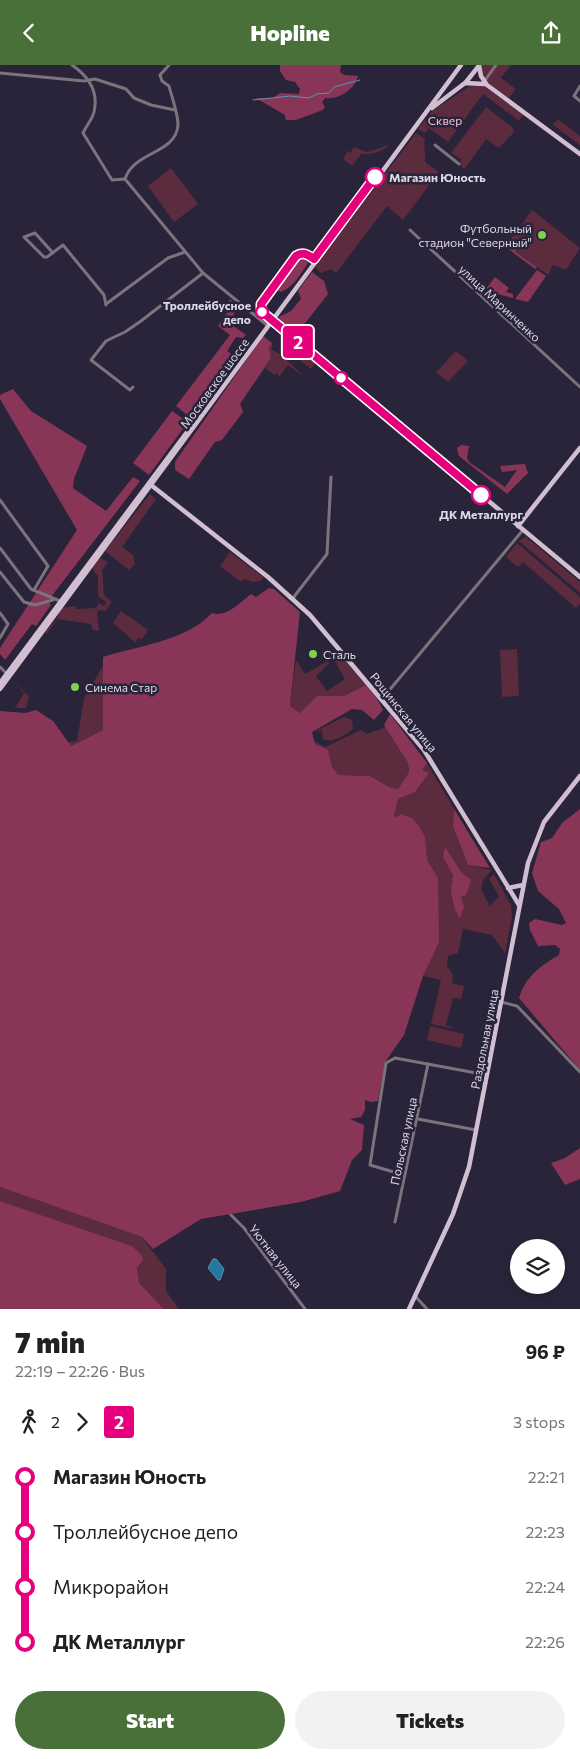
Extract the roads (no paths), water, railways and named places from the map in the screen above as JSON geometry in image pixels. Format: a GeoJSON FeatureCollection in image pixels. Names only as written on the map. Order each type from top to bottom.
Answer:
{"type":"FeatureCollection","features":[{"type":"Feature","properties":{"kind":"main road","name":"Московское шоссе"},"geometry":{"type":"LineString","coordinates":[[271,320],[460,65]]}},
{"type":"Feature","properties":{"kind":"main road"},"geometry":{"type":"LineString","coordinates":[[479,66],[485,83]]}},
{"type":"Feature","properties":{"kind":"main road"},"geometry":{"type":"LineString","coordinates":[[426,113],[465,83],[479,66]]}},
{"type":"Feature","properties":{"kind":"main road","name":"Московское шоссе"},"geometry":{"type":"LineString","coordinates":[[0,683],[8,675],[426,113],[451,76]]}},
{"type":"Feature","properties":{"kind":"main road"},"geometry":{"type":"LineString","coordinates":[[451,76],[454,84],[460,86]]}},
{"type":"Feature","properties":{"kind":"main road"},"geometry":{"type":"LineString","coordinates":[[465,83],[485,83],[580,154]]}},
{"type":"Feature","properties":{"kind":"main road"},"geometry":{"type":"LineString","coordinates":[[271,320],[580,577]]}},
{"type":"Feature","properties":{"kind":"main road"},"geometry":{"type":"LineString","coordinates":[[518,525],[580,448]]}},
{"type":"Feature","properties":{"kind":"main road","name":"Московское шоссе"},"geometry":{"type":"LineString","coordinates":[[0,689],[58,600],[150,484]]}},
{"type":"Feature","properties":{"kind":"main road","name":"Рощинская улица"},"geometry":{"type":"LineString","coordinates":[[150,484],[293,598],[382,699],[426,753],[519,905]]}},
{"type":"Feature","properties":{"kind":"main road","name":"Раздольная улица"},"geometry":{"type":"LineString","coordinates":[[409,1309],[456,1206],[469,1167],[528,863],[544,823],[580,776]]}},
{"type":"Feature","properties":{"kind":"main road"},"geometry":{"type":"LineString","coordinates":[[508,888],[523,885]]}},
{"type":"Feature","properties":{"kind":"street"},"geometry":{"type":"LineString","coordinates":[[72,65],[91,84],[94,110],[83,133],[112,180],[126,179]]}},
{"type":"Feature","properties":{"kind":"street"},"geometry":{"type":"LineString","coordinates":[[126,179],[130,168],[146,155],[154,153],[174,138],[178,123],[175,109],[169,86],[162,81],[160,75],[169,65]]}},
{"type":"Feature","properties":{"kind":"street"},"geometry":{"type":"LineString","coordinates":[[485,83],[496,65]]}},
{"type":"Feature","properties":{"kind":"street"},"geometry":{"type":"LineString","coordinates":[[0,73],[84,81],[88,79],[126,89],[134,97],[151,105],[175,109]]}},
{"type":"Feature","properties":{"kind":"street"},"geometry":{"type":"LineString","coordinates":[[580,86],[574,96],[580,101]]}},
{"type":"Feature","properties":{"kind":"street"},"geometry":{"type":"LineString","coordinates":[[435,145],[459,163]]}},
{"type":"Feature","properties":{"kind":"street"},"geometry":{"type":"LineString","coordinates":[[126,179],[202,273],[229,297],[267,325]]}},
{"type":"Feature","properties":{"kind":"street","name":"улица Маринченко"},"geometry":{"type":"LineString","coordinates":[[410,230],[580,387]]}},
{"type":"Feature","properties":{"kind":"street"},"geometry":{"type":"LineString","coordinates":[[53,253],[35,233],[24,237],[44,257],[53,253],[63,245],[104,295],[106,305],[168,258],[185,252]]}},
{"type":"Feature","properties":{"kind":"street"},"geometry":{"type":"LineString","coordinates":[[132,387],[130,390],[91,360],[106,341],[125,332],[141,321],[202,273]]}},
{"type":"Feature","properties":{"kind":"street"},"geometry":{"type":"LineString","coordinates":[[293,598],[327,554],[331,477]]}},
{"type":"Feature","properties":{"kind":"street"},"geometry":{"type":"LineString","coordinates":[[0,501],[48,567],[34,590]]}},
{"type":"Feature","properties":{"kind":"street"},"geometry":{"type":"LineString","coordinates":[[382,699],[523,530]]}},
{"type":"Feature","properties":{"kind":"street"},"geometry":{"type":"LineString","coordinates":[[0,548],[29,587],[58,600]]}},
{"type":"Feature","properties":{"kind":"street"},"geometry":{"type":"LineString","coordinates":[[0,572],[22,600],[32,605],[58,600]]}},
{"type":"Feature","properties":{"kind":"street"},"geometry":{"type":"LineString","coordinates":[[0,613],[8,624],[0,637]]}},
{"type":"Feature","properties":{"kind":"street"},"geometry":{"type":"LineString","coordinates":[[0,667],[8,675]]}},
{"type":"Feature","properties":{"kind":"street"},"geometry":{"type":"LineString","coordinates":[[501,1002],[517,1006],[580,1073]]}},
{"type":"Feature","properties":{"kind":"street"},"geometry":{"type":"LineString","coordinates":[[404,1175],[370,1165],[386,1063],[390,1059],[395,1058],[488,1075]]}},
{"type":"Feature","properties":{"kind":"street","name":"Польская улица"},"geometry":{"type":"LineString","coordinates":[[395,1222],[428,1064]]}},
{"type":"Feature","properties":{"kind":"street"},"geometry":{"type":"LineString","coordinates":[[418,1119],[476,1130]]}},
{"type":"Feature","properties":{"kind":"street","name":"Уютная улица"},"geometry":{"type":"LineString","coordinates":[[231,1215],[244,1228],[305,1309]]}},
{"type":"Feature","properties":{"kind":"street"},"geometry":{"type":"LineString","coordinates":[[415,1296],[427,1309]]}},
{"type":"Feature","properties":{"kind":"water"},"geometry":{"type":"Polygon","coordinates":[[[213,1259],[216,1259],[224,1269],[220,1280],[208,1268],[213,1259]]]}},
{"type":"Feature","properties":{"kind":"waterway"},"geometry":{"type":"LineString","coordinates":[[253,100],[290,96],[309,98],[317,94],[329,93],[334,87],[360,80]]}},
{"type":"Feature","properties":{"kind":"place","name":"Магазин Юность"},"geometry":{"type":"Point","coordinates":[375,177]}},
{"type":"Feature","properties":{"kind":"place","name":"Футбольный стадион \"Северный\""},"geometry":{"type":"Point","coordinates":[542,235]}},
{"type":"Feature","properties":{"kind":"place","name":"Троллейбусное депо"},"geometry":{"type":"Point","coordinates":[262,312]}},
{"type":"Feature","properties":{"kind":"place","name":"ДК Металлург"},"geometry":{"type":"Point","coordinates":[481,495]}},
{"type":"Feature","properties":{"kind":"place","name":"Сталь"},"geometry":{"type":"Point","coordinates":[313,654]}},
{"type":"Feature","properties":{"kind":"place","name":"Синема Стар"},"geometry":{"type":"Point","coordinates":[75,687]}},
{"type":"Feature","properties":{"kind":"park label","name":"Сквер"},"geometry":{"type":"Point","coordinates":[445,120]}}]}
